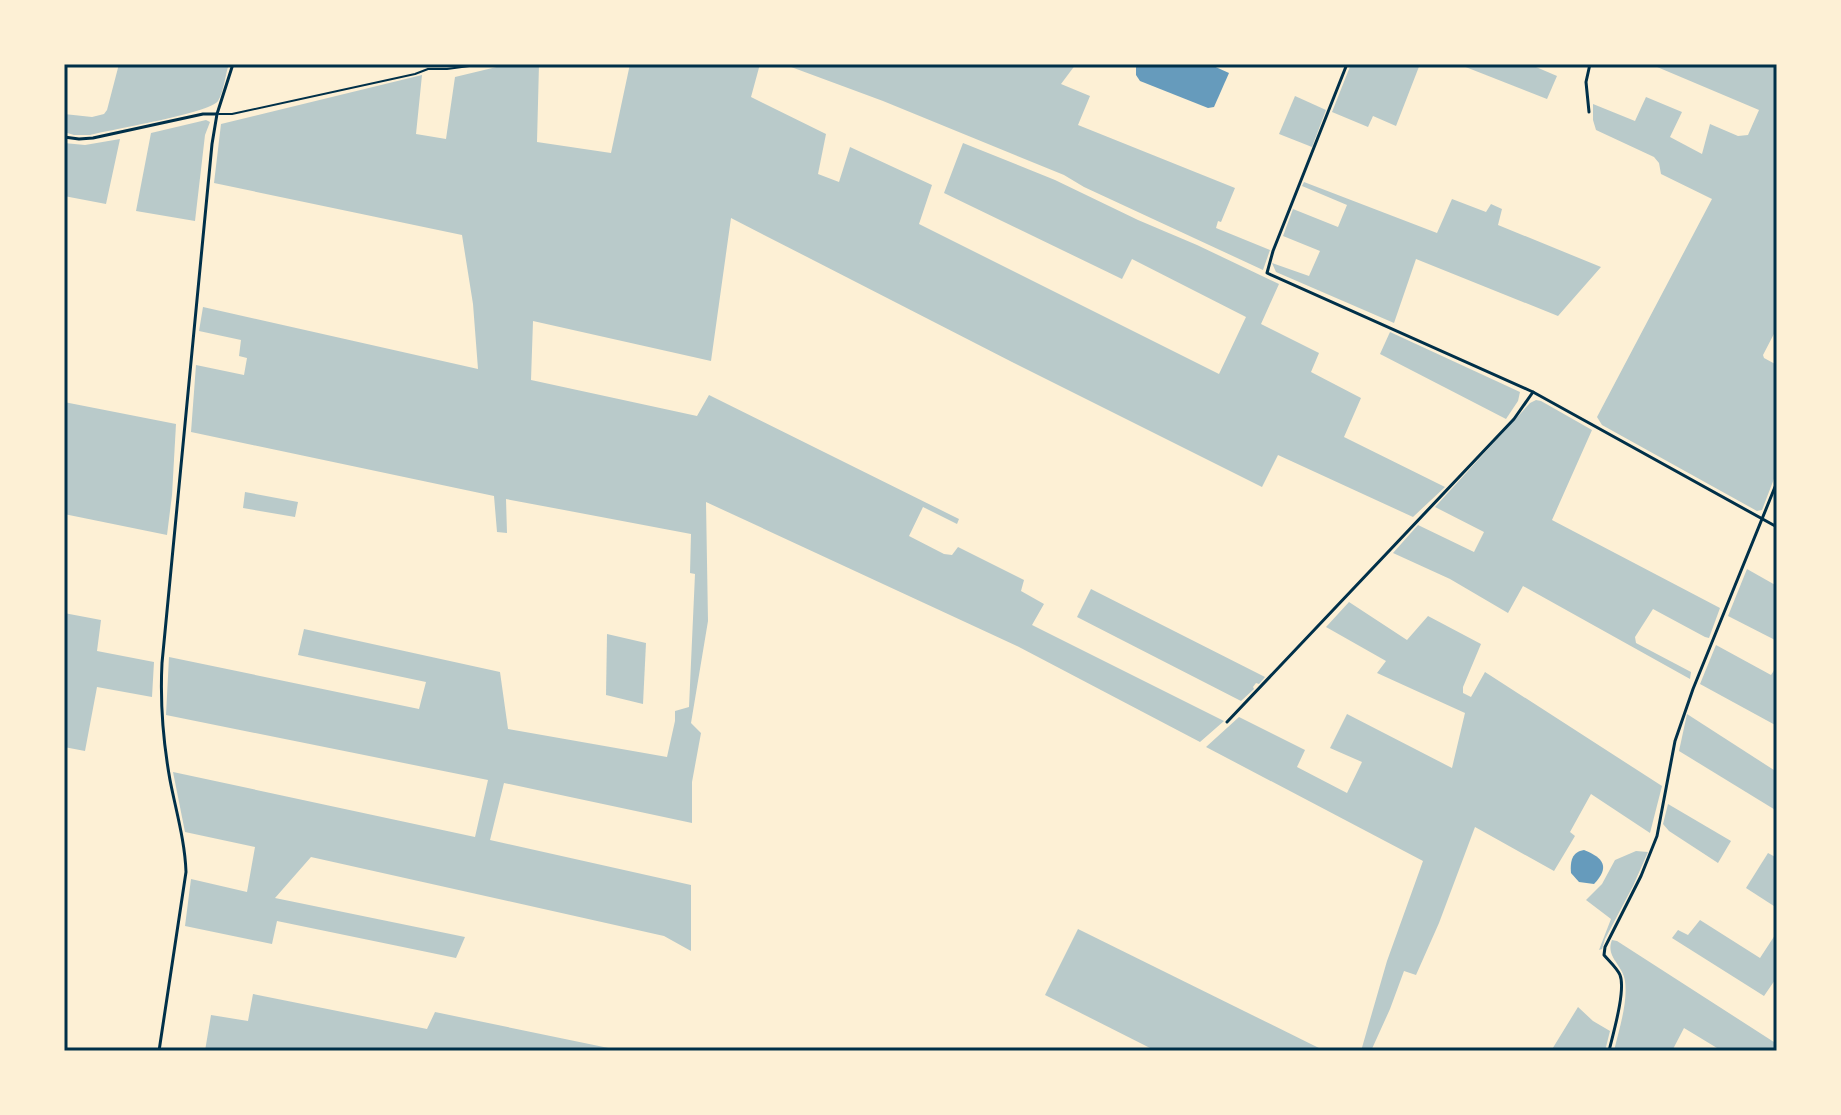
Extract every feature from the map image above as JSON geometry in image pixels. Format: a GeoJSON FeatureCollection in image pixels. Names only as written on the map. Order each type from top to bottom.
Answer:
{"type":"FeatureCollection","features":[{"type":"Feature","properties":{"kind":"street"},"geometry":{"type":"LineString","coordinates":[[159,1051],[186,882],[185,855],[162,728],[161,676],[212,144],[217,114],[233,64]]}},
{"type":"Feature","properties":{"kind":"street"},"geometry":{"type":"LineString","coordinates":[[1347,64],[1267,273],[1533,392],[1777,527]]}},
{"type":"Feature","properties":{"kind":"street"},"geometry":{"type":"LineString","coordinates":[[1589,112],[1586,82],[1590,64]]}},
{"type":"Feature","properties":{"kind":"street"},"geometry":{"type":"LineString","coordinates":[[64,137],[93,138],[203,114],[217,114]]}},
{"type":"Feature","properties":{"kind":"street"},"geometry":{"type":"LineString","coordinates":[[1227,722],[1514,419],[1533,392]]}},
{"type":"Feature","properties":{"kind":"street"},"geometry":{"type":"LineString","coordinates":[[1609,1051],[1621,983],[1619,973],[1604,955],[1605,947],[1641,876],[1657,836],[1675,741],[1777,482]]}},
{"type":"Feature","properties":{"kind":"lane"},"geometry":{"type":"LineString","coordinates":[[217,114],[232,114],[428,69],[484,64]]}},
{"type":"Feature","properties":{"kind":"shaded area"},"geometry":{"type":"Polygon","coordinates":[[[119,64],[229,64],[220,97],[211,106],[90,135],[64,132],[64,114],[92,117],[104,114],[119,64]]]}},
{"type":"Feature","properties":{"kind":"shaded area"},"geometry":{"type":"Polygon","coordinates":[[[509,64],[539,64],[537,142],[611,153],[630,64],[760,64],[751,97],[826,134],[818,174],[839,182],[850,147],[932,185],[919,224],[1219,374],[1246,317],[1132,259],[1122,279],[944,193],[963,143],[1055,180],[1279,284],[1261,324],[1319,353],[1311,372],[1361,398],[1344,437],[1445,487],[1413,517],[1278,455],[1262,487],[731,218],[711,361],[533,321],[531,380],[697,416],[709,395],[959,519],[957,524],[923,507],[909,536],[944,554],[952,555],[958,547],[1024,580],[1021,591],[1044,604],[1032,625],[1224,721],[1200,742],[1019,647],[706,502],[708,621],[691,723],[701,733],[692,782],[692,823],[504,783],[490,840],[691,885],[691,951],[664,936],[311,857],[275,898],[465,937],[456,958],[277,921],[272,944],[185,926],[191,879],[247,892],[255,847],[185,832],[173,772],[475,837],[488,780],[166,715],[169,657],[419,709],[426,682],[298,655],[304,629],[500,672],[508,729],[667,757],[675,711],[689,707],[695,574],[690,573],[691,534],[506,499],[507,533],[497,532],[494,496],[191,432],[196,365],[244,375],[247,358],[239,356],[241,340],[199,331],[203,307],[478,369],[473,304],[462,235],[214,183],[221,124],[422,75],[416,134],[446,139],[455,77],[509,64]]]}},
{"type":"Feature","properties":{"kind":"shaded area"},"geometry":{"type":"Polygon","coordinates":[[[783,64],[1076,64],[1061,84],[1090,96],[1078,125],[1235,188],[1216,228],[1270,250],[1263,270],[1064,175],[783,64]]]}},
{"type":"Feature","properties":{"kind":"shaded area"},"geometry":{"type":"Polygon","coordinates":[[[1351,64],[1420,64],[1396,126],[1373,116],[1368,127],[1332,112],[1351,64]]]}},
{"type":"Feature","properties":{"kind":"shaded area"},"geometry":{"type":"Polygon","coordinates":[[[1463,64],[1529,64],[1557,76],[1547,99],[1463,64]]]}},
{"type":"Feature","properties":{"kind":"shaded area"},"geometry":{"type":"Polygon","coordinates":[[[1650,64],[1777,64],[1777,328],[1763,355],[1777,365],[1777,471],[1762,510],[1757,511],[1602,425],[1597,417],[1712,199],[1661,174],[1654,157],[1596,130],[1593,104],[1635,121],[1646,97],[1682,112],[1670,137],[1702,154],[1710,124],[1738,136],[1748,135],[1759,110],[1650,64]]]}},
{"type":"Feature","properties":{"kind":"shaded area"},"geometry":{"type":"Polygon","coordinates":[[[1295,96],[1326,110],[1312,147],[1279,134],[1295,96]]]}},
{"type":"Feature","properties":{"kind":"shaded area"},"geometry":{"type":"Polygon","coordinates":[[[206,120],[210,122],[205,135],[195,221],[136,211],[151,133],[206,120]]]}},
{"type":"Feature","properties":{"kind":"shaded area"},"geometry":{"type":"Polygon","coordinates":[[[120,139],[106,204],[64,196],[64,143],[85,145],[120,139]]]}},
{"type":"Feature","properties":{"kind":"shaded area"},"geometry":{"type":"Polygon","coordinates":[[[1304,182],[1437,233],[1452,199],[1486,212],[1491,204],[1502,209],[1498,225],[1601,267],[1558,316],[1416,259],[1394,323],[1276,272],[1272,263],[1309,276],[1320,251],[1283,236],[1293,209],[1338,227],[1347,205],[1302,186],[1304,182]]]}},
{"type":"Feature","properties":{"kind":"shaded area"},"geometry":{"type":"Polygon","coordinates":[[[1390,332],[1520,392],[1518,401],[1506,419],[1380,354],[1390,332]]]}},
{"type":"Feature","properties":{"kind":"shaded area"},"geometry":{"type":"Polygon","coordinates":[[[1536,400],[1592,430],[1552,520],[1720,608],[1709,638],[1653,609],[1635,637],[1636,643],[1691,672],[1690,679],[1523,586],[1508,613],[1450,579],[1393,553],[1418,525],[1474,552],[1484,532],[1435,507],[1536,400]]]}},
{"type":"Feature","properties":{"kind":"shaded area"},"geometry":{"type":"Polygon","coordinates":[[[64,402],[176,424],[167,535],[64,514],[64,402]]]}},
{"type":"Feature","properties":{"kind":"shaded area"},"geometry":{"type":"Polygon","coordinates":[[[245,492],[298,502],[295,517],[243,508],[245,492]]]}},
{"type":"Feature","properties":{"kind":"shaded area"},"geometry":{"type":"Polygon","coordinates":[[[1747,569],[1777,586],[1777,641],[1728,616],[1747,569]]]}},
{"type":"Feature","properties":{"kind":"shaded area"},"geometry":{"type":"Polygon","coordinates":[[[1091,589],[1265,677],[1241,701],[1077,617],[1091,589]]]}},
{"type":"Feature","properties":{"kind":"shaded area"},"geometry":{"type":"Polygon","coordinates":[[[1349,602],[1407,640],[1428,616],[1481,644],[1463,693],[1471,697],[1485,672],[1662,786],[1650,833],[1591,794],[1570,832],[1575,836],[1554,871],[1475,827],[1416,975],[1404,971],[1371,1051],[1361,1051],[1387,961],[1423,861],[1206,747],[1239,717],[1305,750],[1297,767],[1347,793],[1362,762],[1330,748],[1347,714],[1452,768],[1465,713],[1377,673],[1386,661],[1326,627],[1349,602]]]}},
{"type":"Feature","properties":{"kind":"shaded area"},"geometry":{"type":"Polygon","coordinates":[[[64,613],[101,620],[97,651],[154,662],[152,697],[97,687],[85,751],[64,747],[64,613]]]}},
{"type":"Feature","properties":{"kind":"shaded area"},"geometry":{"type":"Polygon","coordinates":[[[607,634],[646,643],[643,704],[606,695],[607,634]]]}},
{"type":"Feature","properties":{"kind":"shaded area"},"geometry":{"type":"Polygon","coordinates":[[[1716,645],[1771,675],[1777,666],[1777,726],[1700,684],[1716,645]]]}},
{"type":"Feature","properties":{"kind":"shaded area"},"geometry":{"type":"Polygon","coordinates":[[[1687,714],[1777,772],[1777,811],[1679,751],[1687,714]]]}},
{"type":"Feature","properties":{"kind":"shaded area"},"geometry":{"type":"Polygon","coordinates":[[[1668,804],[1731,841],[1718,863],[1663,824],[1668,804]]]}},
{"type":"Feature","properties":{"kind":"shaded area"},"geometry":{"type":"Polygon","coordinates":[[[1636,851],[1648,852],[1599,950],[1611,919],[1586,900],[1602,884],[1615,860],[1636,851]]]}},
{"type":"Feature","properties":{"kind":"shaded area"},"geometry":{"type":"Polygon","coordinates":[[[1768,853],[1777,858],[1777,908],[1746,888],[1768,853]]]}},
{"type":"Feature","properties":{"kind":"shaded area"},"geometry":{"type":"Polygon","coordinates":[[[1700,920],[1760,958],[1777,932],[1777,977],[1764,996],[1672,938],[1678,930],[1688,935],[1700,920]]]}},
{"type":"Feature","properties":{"kind":"shaded area"},"geometry":{"type":"Polygon","coordinates":[[[1078,929],[1325,1051],[1156,1051],[1045,995],[1078,929]]]}},
{"type":"Feature","properties":{"kind":"shaded area"},"geometry":{"type":"Polygon","coordinates":[[[1612,940],[1777,1044],[1777,1051],[1722,1051],[1684,1028],[1672,1051],[1614,1051],[1626,989],[1624,975],[1611,951],[1612,940]]]}},
{"type":"Feature","properties":{"kind":"shaded area"},"geometry":{"type":"Polygon","coordinates":[[[253,994],[427,1029],[435,1012],[623,1051],[205,1051],[211,1015],[248,1021],[253,994]]]}},
{"type":"Feature","properties":{"kind":"shaded area"},"geometry":{"type":"Polygon","coordinates":[[[1578,1007],[1610,1031],[1605,1051],[1551,1051],[1578,1007]]]}},
{"type":"Feature","properties":{"kind":"water"},"geometry":{"type":"Polygon","coordinates":[[[1136,64],[1209,64],[1229,73],[1214,107],[1208,108],[1140,81],[1136,75],[1136,64]]]}},
{"type":"Feature","properties":{"kind":"water"},"geometry":{"type":"Polygon","coordinates":[[[1584,850],[1596,856],[1602,864],[1602,873],[1594,884],[1579,882],[1571,873],[1573,858],[1584,850]]]}}]}
